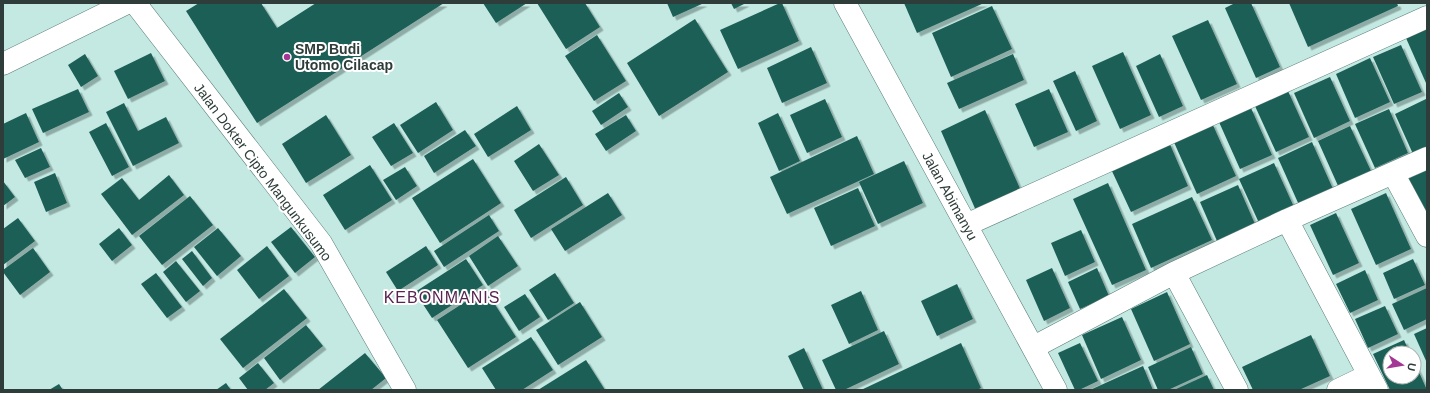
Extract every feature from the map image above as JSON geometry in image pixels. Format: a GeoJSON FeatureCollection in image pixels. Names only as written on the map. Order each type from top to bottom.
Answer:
{"type":"FeatureCollection","features":[{"type":"Feature","properties":{"kind":"street"},"geometry":{"type":"LineString","coordinates":[[3,64],[127,3]]}},
{"type":"Feature","properties":{"kind":"street","name":"Jalan Dokter Cipto Mangunkusumo"},"geometry":{"type":"LineString","coordinates":[[134,3],[321,243],[405,390]]}},
{"type":"Feature","properties":{"kind":"street","name":"Jalan Abimanyu"},"geometry":{"type":"LineString","coordinates":[[845,3],[966,226],[1034,347],[1056,390]]}},
{"type":"Feature","properties":{"kind":"street"},"geometry":{"type":"LineString","coordinates":[[966,226],[1427,17]]}},
{"type":"Feature","properties":{"kind":"street"},"geometry":{"type":"LineString","coordinates":[[1034,347],[1174,273],[1287,220],[1427,158]]}},
{"type":"Feature","properties":{"kind":"street"},"geometry":{"type":"LineString","coordinates":[[1393,173],[1427,236]]}},
{"type":"Feature","properties":{"kind":"street"},"geometry":{"type":"LineString","coordinates":[[1287,220],[1373,382],[1338,390]]}},
{"type":"Feature","properties":{"kind":"street"},"geometry":{"type":"LineString","coordinates":[[1174,273],[1237,390]]}},
{"type":"Feature","properties":{"kind":"building","name":"SMP Budi Utomo Cilacap"},"geometry":{"type":"Polygon","coordinates":[[[199,3],[261,3],[277,28],[316,3],[444,3],[257,123],[186,11],[199,3]]]}},
{"type":"Feature","properties":{"kind":"building"},"geometry":{"type":"Polygon","coordinates":[[[483,3],[527,3],[496,23],[483,3]]]}},
{"type":"Feature","properties":{"kind":"building"},"geometry":{"type":"Polygon","coordinates":[[[537,3],[585,3],[600,27],[566,49],[537,3]]]}},
{"type":"Feature","properties":{"kind":"building"},"geometry":{"type":"Polygon","coordinates":[[[667,3],[704,3],[673,17],[667,3]]]}},
{"type":"Feature","properties":{"kind":"building"},"geometry":{"type":"Polygon","coordinates":[[[731,3],[746,3],[734,9],[731,3]]]}},
{"type":"Feature","properties":{"kind":"building"},"geometry":{"type":"Polygon","coordinates":[[[782,3],[799,41],[738,69],[720,30],[782,3]]]}},
{"type":"Feature","properties":{"kind":"building"},"geometry":{"type":"Polygon","coordinates":[[[904,3],[984,3],[917,33],[904,3]]]}},
{"type":"Feature","properties":{"kind":"building"},"geometry":{"type":"Polygon","coordinates":[[[1235,3],[1251,3],[1280,67],[1256,78],[1225,8],[1235,3]]]}},
{"type":"Feature","properties":{"kind":"building"},"geometry":{"type":"Polygon","coordinates":[[[1289,3],[1397,3],[1398,6],[1308,47],[1289,3]]]}},
{"type":"Feature","properties":{"kind":"building"},"geometry":{"type":"Polygon","coordinates":[[[992,6],[1012,49],[951,77],[932,33],[992,6]]]}},
{"type":"Feature","properties":{"kind":"building"},"geometry":{"type":"Polygon","coordinates":[[[695,19],[728,72],[659,116],[627,63],[695,19]]]}},
{"type":"Feature","properties":{"kind":"building"},"geometry":{"type":"Polygon","coordinates":[[[1208,20],[1237,84],[1201,100],[1172,36],[1208,20]]]}},
{"type":"Feature","properties":{"kind":"building"},"geometry":{"type":"Polygon","coordinates":[[[1427,29],[1427,82],[1426,83],[1406,38],[1427,29]]]}},
{"type":"Feature","properties":{"kind":"building"},"geometry":{"type":"Polygon","coordinates":[[[597,35],[626,81],[594,101],[565,56],[597,35]]]}},
{"type":"Feature","properties":{"kind":"building"},"geometry":{"type":"Polygon","coordinates":[[[1401,45],[1422,92],[1394,104],[1373,57],[1401,45]]]}},
{"type":"Feature","properties":{"kind":"building"},"geometry":{"type":"Polygon","coordinates":[[[811,47],[827,83],[782,103],[767,68],[811,47]]]}},
{"type":"Feature","properties":{"kind":"building"},"geometry":{"type":"Polygon","coordinates":[[[1123,52],[1151,115],[1120,129],[1092,66],[1123,52]]]}},
{"type":"Feature","properties":{"kind":"building"},"geometry":{"type":"Polygon","coordinates":[[[151,53],[165,81],[128,99],[114,71],[151,53]]]}},
{"type":"Feature","properties":{"kind":"building"},"geometry":{"type":"Polygon","coordinates":[[[85,54],[98,76],[81,87],[68,65],[85,54]]]}},
{"type":"Feature","properties":{"kind":"building"},"geometry":{"type":"Polygon","coordinates":[[[1013,54],[1024,80],[959,109],[947,83],[1013,54]]]}},
{"type":"Feature","properties":{"kind":"building"},"geometry":{"type":"Polygon","coordinates":[[[1160,54],[1183,106],[1159,117],[1136,66],[1160,54]]]}},
{"type":"Feature","properties":{"kind":"building"},"geometry":{"type":"Polygon","coordinates":[[[1370,58],[1390,102],[1355,118],[1336,74],[1370,58]]]}},
{"type":"Feature","properties":{"kind":"building"},"geometry":{"type":"Polygon","coordinates":[[[1075,71],[1097,121],[1076,131],[1053,81],[1075,71]]]}},
{"type":"Feature","properties":{"kind":"building"},"geometry":{"type":"Polygon","coordinates":[[[1330,77],[1350,121],[1314,138],[1294,93],[1330,77]]]}},
{"type":"Feature","properties":{"kind":"building"},"geometry":{"type":"Polygon","coordinates":[[[78,89],[89,112],[43,133],[32,109],[78,89]]]}},
{"type":"Feature","properties":{"kind":"building"},"geometry":{"type":"Polygon","coordinates":[[[1049,89],[1068,132],[1034,147],[1015,104],[1049,89]]]}},
{"type":"Feature","properties":{"kind":"building"},"geometry":{"type":"Polygon","coordinates":[[[1288,91],[1309,137],[1276,152],[1255,106],[1288,91]]]}},
{"type":"Feature","properties":{"kind":"building"},"geometry":{"type":"Polygon","coordinates":[[[619,93],[628,107],[601,125],[592,111],[619,93]]]}},
{"type":"Feature","properties":{"kind":"building"},"geometry":{"type":"Polygon","coordinates":[[[825,99],[842,137],[807,153],[790,115],[825,99]]]}},
{"type":"Feature","properties":{"kind":"building"},"geometry":{"type":"Polygon","coordinates":[[[1426,99],[1427,147],[1413,154],[1395,114],[1426,99]]]}},
{"type":"Feature","properties":{"kind":"building"},"geometry":{"type":"Polygon","coordinates":[[[436,102],[453,130],[418,153],[400,125],[436,102]]]}},
{"type":"Feature","properties":{"kind":"building"},"geometry":{"type":"Polygon","coordinates":[[[124,103],[138,131],[166,117],[179,143],[133,166],[106,112],[124,103]]]}},
{"type":"Feature","properties":{"kind":"building"},"geometry":{"type":"Polygon","coordinates":[[[517,106],[531,130],[488,157],[474,134],[517,106]]]}},
{"type":"Feature","properties":{"kind":"building"},"geometry":{"type":"Polygon","coordinates":[[[1251,108],[1272,155],[1240,169],[1219,122],[1251,108]]]}},
{"type":"Feature","properties":{"kind":"building"},"geometry":{"type":"Polygon","coordinates":[[[1389,109],[1408,153],[1375,168],[1355,124],[1389,109]]]}},
{"type":"Feature","properties":{"kind":"building"},"geometry":{"type":"Polygon","coordinates":[[[985,110],[1022,193],[977,213],[941,131],[985,110]]]}},
{"type":"Feature","properties":{"kind":"building"},"geometry":{"type":"Polygon","coordinates":[[[26,113],[39,142],[3,159],[3,124],[26,113]]]}},
{"type":"Feature","properties":{"kind":"building"},"geometry":{"type":"Polygon","coordinates":[[[778,113],[800,161],[779,171],[758,123],[778,113]]]}},
{"type":"Feature","properties":{"kind":"building"},"geometry":{"type":"Polygon","coordinates":[[[326,115],[351,155],[306,183],[282,144],[326,115]]]}},
{"type":"Feature","properties":{"kind":"building"},"geometry":{"type":"Polygon","coordinates":[[[626,115],[636,131],[606,151],[595,134],[626,115]]]}},
{"type":"Feature","properties":{"kind":"building"},"geometry":{"type":"Polygon","coordinates":[[[106,123],[129,167],[112,176],[89,132],[106,123]]]}},
{"type":"Feature","properties":{"kind":"building"},"geometry":{"type":"Polygon","coordinates":[[[394,123],[413,153],[391,166],[372,137],[394,123]]]}},
{"type":"Feature","properties":{"kind":"building"},"geometry":{"type":"Polygon","coordinates":[[[1212,123],[1236,176],[1197,194],[1173,140],[1212,123]]]}},
{"type":"Feature","properties":{"kind":"building"},"geometry":{"type":"Polygon","coordinates":[[[1350,126],[1372,173],[1339,188],[1318,141],[1350,126]]]}},
{"type":"Feature","properties":{"kind":"building"},"geometry":{"type":"Polygon","coordinates":[[[465,130],[476,146],[434,173],[424,156],[465,130]]]}},
{"type":"Feature","properties":{"kind":"building"},"geometry":{"type":"Polygon","coordinates":[[[857,136],[874,174],[787,214],[770,177],[857,136]]]}},
{"type":"Feature","properties":{"kind":"building"},"geometry":{"type":"Polygon","coordinates":[[[1169,142],[1188,186],[1131,212],[1111,169],[1169,142]]]}},
{"type":"Feature","properties":{"kind":"building"},"geometry":{"type":"Polygon","coordinates":[[[1312,142],[1333,189],[1299,205],[1278,158],[1312,142]]]}},
{"type":"Feature","properties":{"kind":"building"},"geometry":{"type":"Polygon","coordinates":[[[539,144],[559,175],[533,191],[514,161],[539,144]]]}},
{"type":"Feature","properties":{"kind":"building"},"geometry":{"type":"Polygon","coordinates":[[[41,148],[50,167],[25,178],[15,160],[41,148]]]}},
{"type":"Feature","properties":{"kind":"building"},"geometry":{"type":"Polygon","coordinates":[[[473,159],[501,203],[440,243],[412,198],[473,159]]]}},
{"type":"Feature","properties":{"kind":"building"},"geometry":{"type":"Polygon","coordinates":[[[904,161],[923,203],[878,224],[859,182],[904,161]]]}},
{"type":"Feature","properties":{"kind":"building"},"geometry":{"type":"Polygon","coordinates":[[[1274,163],[1294,207],[1259,223],[1239,179],[1274,163]]]}},
{"type":"Feature","properties":{"kind":"building"},"geometry":{"type":"Polygon","coordinates":[[[370,165],[392,200],[345,230],[323,195],[370,165]]]}},
{"type":"Feature","properties":{"kind":"building"},"geometry":{"type":"Polygon","coordinates":[[[405,167],[417,186],[396,200],[383,180],[405,167]]]}},
{"type":"Feature","properties":{"kind":"building"},"geometry":{"type":"Polygon","coordinates":[[[1427,170],[1427,222],[1407,179],[1427,170]]]}},
{"type":"Feature","properties":{"kind":"building"},"geometry":{"type":"Polygon","coordinates":[[[55,173],[67,203],[46,212],[34,182],[55,173]]]}},
{"type":"Feature","properties":{"kind":"building"},"geometry":{"type":"Polygon","coordinates":[[[169,175],[184,195],[132,235],[101,194],[122,178],[139,200],[169,175]]]}},
{"type":"Feature","properties":{"kind":"building"},"geometry":{"type":"Polygon","coordinates":[[[566,177],[583,205],[531,238],[514,210],[566,177]]]}},
{"type":"Feature","properties":{"kind":"building"},"geometry":{"type":"Polygon","coordinates":[[[3,181],[15,197],[3,206],[3,181]]]}},
{"type":"Feature","properties":{"kind":"building"},"geometry":{"type":"Polygon","coordinates":[[[1108,183],[1146,270],[1112,285],[1073,199],[1108,183]]]}},
{"type":"Feature","properties":{"kind":"building"},"geometry":{"type":"Polygon","coordinates":[[[1238,185],[1255,224],[1217,241],[1200,202],[1238,185]]]}},
{"type":"Feature","properties":{"kind":"building"},"geometry":{"type":"Polygon","coordinates":[[[858,188],[875,226],[831,246],[814,208],[858,188]]]}},
{"type":"Feature","properties":{"kind":"building"},"geometry":{"type":"Polygon","coordinates":[[[608,193],[622,215],[565,251],[551,229],[608,193]]]}},
{"type":"Feature","properties":{"kind":"building"},"geometry":{"type":"Polygon","coordinates":[[[1386,193],[1411,249],[1376,265],[1351,209],[1386,193]]]}},
{"type":"Feature","properties":{"kind":"building"},"geometry":{"type":"Polygon","coordinates":[[[190,196],[213,225],[162,265],[139,236],[190,196]]]}},
{"type":"Feature","properties":{"kind":"building"},"geometry":{"type":"Polygon","coordinates":[[[1192,197],[1212,240],[1151,268],[1132,224],[1192,197]]]}},
{"type":"Feature","properties":{"kind":"building"},"geometry":{"type":"Polygon","coordinates":[[[1336,213],[1359,263],[1333,275],[1310,225],[1336,213]]]}},
{"type":"Feature","properties":{"kind":"building"},"geometry":{"type":"Polygon","coordinates":[[[489,215],[499,231],[444,267],[434,251],[489,215]]]}},
{"type":"Feature","properties":{"kind":"building"},"geometry":{"type":"Polygon","coordinates":[[[18,218],[35,241],[3,265],[3,229],[18,218]]]}},
{"type":"Feature","properties":{"kind":"building"},"geometry":{"type":"Polygon","coordinates":[[[291,227],[315,257],[295,273],[271,242],[291,227]]]}},
{"type":"Feature","properties":{"kind":"building"},"geometry":{"type":"Polygon","coordinates":[[[119,228],[132,245],[112,261],[99,244],[119,228]]]}},
{"type":"Feature","properties":{"kind":"building"},"geometry":{"type":"Polygon","coordinates":[[[218,228],[241,256],[217,276],[194,247],[218,228]]]}},
{"type":"Feature","properties":{"kind":"building"},"geometry":{"type":"Polygon","coordinates":[[[1081,230],[1095,262],[1065,276],[1051,243],[1081,230]]]}},
{"type":"Feature","properties":{"kind":"building"},"geometry":{"type":"Polygon","coordinates":[[[498,236],[518,266],[488,286],[469,256],[498,236]]]}},
{"type":"Feature","properties":{"kind":"building"},"geometry":{"type":"Polygon","coordinates":[[[267,246],[289,276],[259,299],[237,270],[267,246]]]}},
{"type":"Feature","properties":{"kind":"building"},"geometry":{"type":"Polygon","coordinates":[[[426,246],[438,265],[398,291],[386,272],[426,246]]]}},
{"type":"Feature","properties":{"kind":"building"},"geometry":{"type":"Polygon","coordinates":[[[33,248],[50,272],[20,295],[3,270],[33,248]]]}},
{"type":"Feature","properties":{"kind":"building"},"geometry":{"type":"Polygon","coordinates":[[[192,251],[212,278],[203,286],[182,259],[192,251]]]}},
{"type":"Feature","properties":{"kind":"building"},"geometry":{"type":"Polygon","coordinates":[[[466,259],[483,285],[432,318],[415,292],[466,259]]]}},
{"type":"Feature","properties":{"kind":"building"},"geometry":{"type":"Polygon","coordinates":[[[1413,259],[1425,285],[1394,299],[1383,273],[1413,259]]]}},
{"type":"Feature","properties":{"kind":"building"},"geometry":{"type":"Polygon","coordinates":[[[176,261],[200,291],[186,302],[163,272],[176,261]]]}},
{"type":"Feature","properties":{"kind":"building"},"geometry":{"type":"Polygon","coordinates":[[[1052,268],[1070,308],[1044,321],[1026,280],[1052,268]]]}},
{"type":"Feature","properties":{"kind":"building"},"geometry":{"type":"Polygon","coordinates":[[[1097,268],[1109,296],[1080,309],[1068,282],[1097,268]]]}},
{"type":"Feature","properties":{"kind":"building"},"geometry":{"type":"Polygon","coordinates":[[[1365,270],[1378,300],[1350,313],[1336,284],[1365,270]]]}},
{"type":"Feature","properties":{"kind":"building"},"geometry":{"type":"Polygon","coordinates":[[[156,273],[182,307],[167,318],[141,284],[156,273]]]}},
{"type":"Feature","properties":{"kind":"building"},"geometry":{"type":"Polygon","coordinates":[[[555,273],[574,303],[548,320],[529,290],[555,273]]]}},
{"type":"Feature","properties":{"kind":"building"},"geometry":{"type":"Polygon","coordinates":[[[957,284],[973,319],[937,336],[921,301],[957,284]]]}},
{"type":"Feature","properties":{"kind":"building"},"geometry":{"type":"Polygon","coordinates":[[[1427,288],[1427,319],[1404,330],[1392,304],[1427,288]]]}},
{"type":"Feature","properties":{"kind":"building"},"geometry":{"type":"Polygon","coordinates":[[[284,289],[307,318],[243,368],[220,339],[284,289]]]}},
{"type":"Feature","properties":{"kind":"building"},"geometry":{"type":"Polygon","coordinates":[[[485,289],[516,337],[468,368],[437,320],[485,289]]]}},
{"type":"Feature","properties":{"kind":"building"},"geometry":{"type":"Polygon","coordinates":[[[861,291],[878,330],[849,344],[831,305],[861,291]]]}},
{"type":"Feature","properties":{"kind":"building"},"geometry":{"type":"Polygon","coordinates":[[[1167,292],[1190,344],[1154,361],[1131,309],[1167,292]]]}},
{"type":"Feature","properties":{"kind":"building"},"geometry":{"type":"Polygon","coordinates":[[[525,294],[540,317],[519,331],[504,307],[525,294]]]}},
{"type":"Feature","properties":{"kind":"building"},"geometry":{"type":"Polygon","coordinates":[[[580,302],[602,337],[558,365],[536,330],[580,302]]]}},
{"type":"Feature","properties":{"kind":"building"},"geometry":{"type":"Polygon","coordinates":[[[1385,306],[1398,334],[1368,348],[1355,319],[1385,306]]]}},
{"type":"Feature","properties":{"kind":"building"},"geometry":{"type":"Polygon","coordinates":[[[1122,317],[1141,360],[1101,379],[1082,335],[1122,317]]]}},
{"type":"Feature","properties":{"kind":"building"},"geometry":{"type":"Polygon","coordinates":[[[306,325],[323,346],[280,380],[264,358],[306,325]]]}},
{"type":"Feature","properties":{"kind":"building"},"geometry":{"type":"Polygon","coordinates":[[[1427,328],[1427,363],[1422,352],[1422,345],[1419,345],[1414,334],[1427,328]]]}},
{"type":"Feature","properties":{"kind":"building"},"geometry":{"type":"Polygon","coordinates":[[[884,331],[899,364],[844,390],[836,390],[822,360],[884,331]]]}},
{"type":"Feature","properties":{"kind":"building"},"geometry":{"type":"Polygon","coordinates":[[[1311,335],[1330,376],[1299,390],[1253,390],[1242,367],[1311,335]]]}},
{"type":"Feature","properties":{"kind":"building"},"geometry":{"type":"Polygon","coordinates":[[[531,337],[553,370],[522,390],[496,390],[482,368],[531,337]]]}},
{"type":"Feature","properties":{"kind":"building"},"geometry":{"type":"Polygon","coordinates":[[[1404,340],[1406,345],[1393,345],[1404,340]]]}},
{"type":"Feature","properties":{"kind":"building"},"geometry":{"type":"Polygon","coordinates":[[[961,343],[981,388],[977,390],[861,390],[961,343]]]}},
{"type":"Feature","properties":{"kind":"building"},"geometry":{"type":"Polygon","coordinates":[[[1080,343],[1098,381],[1079,390],[1075,390],[1058,353],[1080,343]]]}},
{"type":"Feature","properties":{"kind":"building"},"geometry":{"type":"Polygon","coordinates":[[[1191,347],[1203,374],[1168,390],[1158,390],[1148,367],[1191,347]]]}},
{"type":"Feature","properties":{"kind":"building"},"geometry":{"type":"Polygon","coordinates":[[[804,348],[823,390],[804,390],[788,356],[804,348]]]}},
{"type":"Feature","properties":{"kind":"building"},"geometry":{"type":"Polygon","coordinates":[[[1382,350],[1382,373],[1373,354],[1382,350]]]}},
{"type":"Feature","properties":{"kind":"building"},"geometry":{"type":"Polygon","coordinates":[[[365,353],[386,378],[371,390],[318,390],[365,353]]]}},
{"type":"Feature","properties":{"kind":"building"},"geometry":{"type":"Polygon","coordinates":[[[586,360],[605,390],[538,390],[586,360]]]}},
{"type":"Feature","properties":{"kind":"building"},"geometry":{"type":"Polygon","coordinates":[[[258,363],[274,383],[265,390],[248,390],[239,378],[258,363]]]}},
{"type":"Feature","properties":{"kind":"building"},"geometry":{"type":"Polygon","coordinates":[[[1143,366],[1153,390],[1090,390],[1143,366]]]}},
{"type":"Feature","properties":{"kind":"building"},"geometry":{"type":"Polygon","coordinates":[[[1207,375],[1214,390],[1174,390],[1207,375]]]}},
{"type":"Feature","properties":{"kind":"building"},"geometry":{"type":"Polygon","coordinates":[[[1422,379],[1427,390],[1390,390],[1388,385],[1422,385],[1422,379]]]}},
{"type":"Feature","properties":{"kind":"building"},"geometry":{"type":"Polygon","coordinates":[[[226,383],[231,390],[216,390],[226,383]]]}},
{"type":"Feature","properties":{"kind":"building"},"geometry":{"type":"Polygon","coordinates":[[[59,384],[63,390],[49,390],[59,384]]]}},
{"type":"Feature","properties":{"kind":"place","name":"SMP Budi Utomo Cilacap"},"geometry":{"type":"Point","coordinates":[287,57]}},
{"type":"Feature","properties":{"kind":"district","name":"KEBONMANIS"},"geometry":{"type":"Point","coordinates":[442,297]}}]}
